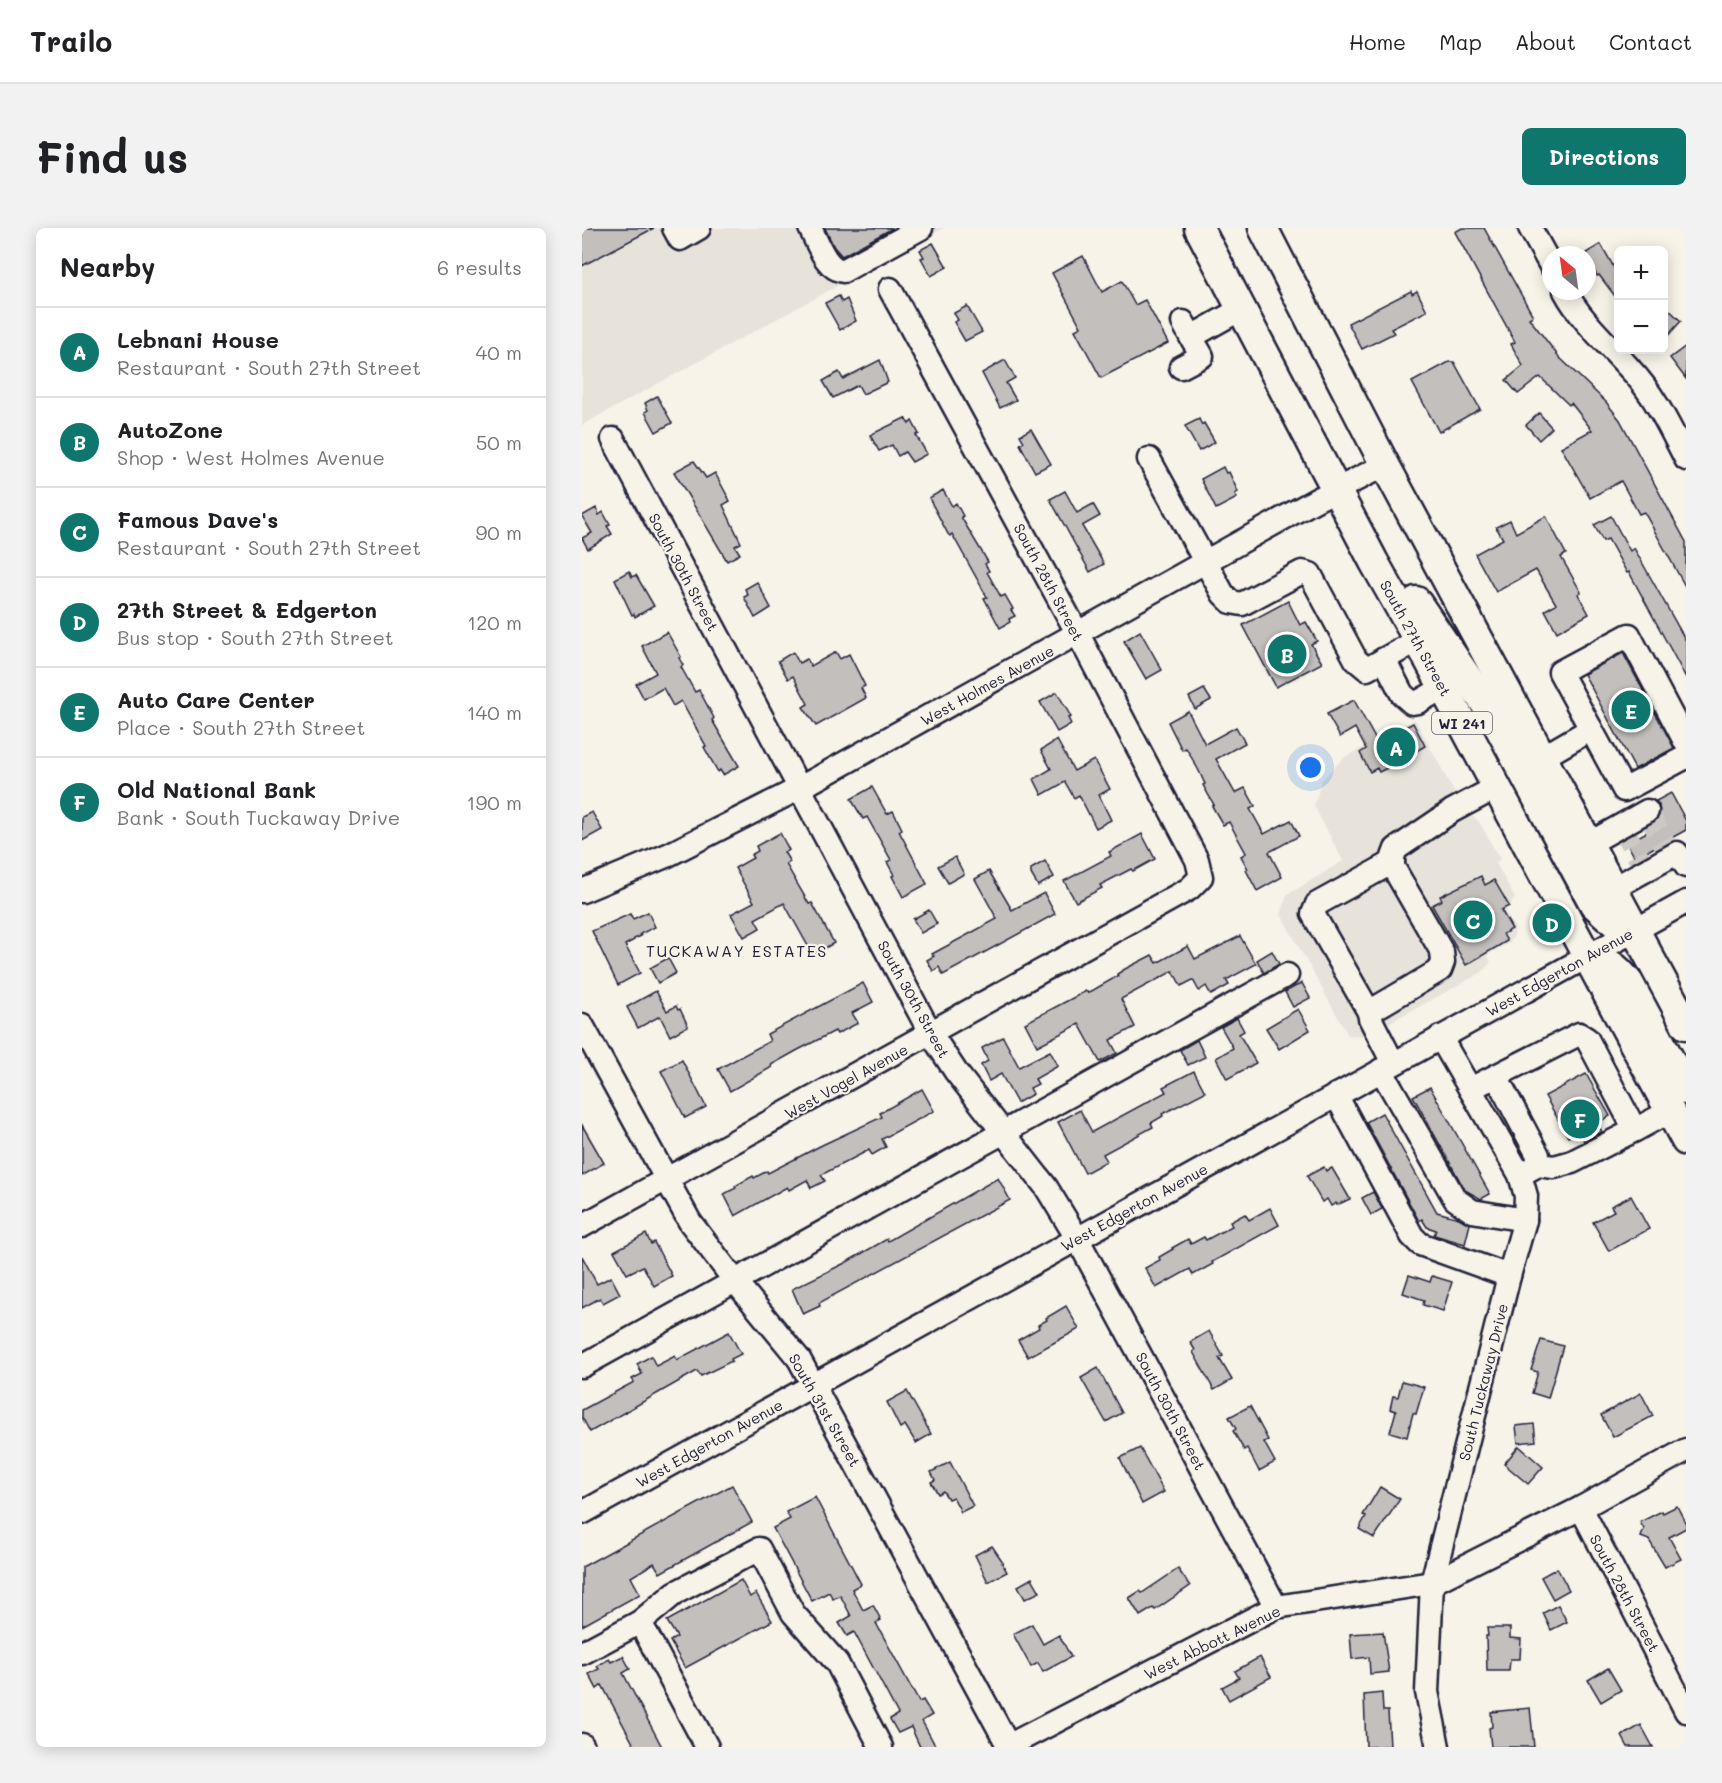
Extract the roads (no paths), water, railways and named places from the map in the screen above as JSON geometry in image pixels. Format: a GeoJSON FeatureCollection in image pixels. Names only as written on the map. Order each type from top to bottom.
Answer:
{"type":"FeatureCollection","features":[{"type":"Feature","properties":{"kind":"main road","name":"South 27th Street"},"geometry":{"type":"LineString","coordinates":[[1199,228],[1374,562],[1587,956]]}},
{"type":"Feature","properties":{"kind":"main road"},"geometry":{"type":"LineString","coordinates":[[1263,228],[1385,465],[1686,1025]]}},
{"type":"Feature","properties":{"kind":"main road"},"geometry":{"type":"LineString","coordinates":[[1374,562],[1411,594],[1492,714],[1594,904],[1617,925],[1636,929]]}},
{"type":"Feature","properties":{"kind":"main road"},"geometry":{"type":"LineString","coordinates":[[1587,956],[1606,961],[1629,983],[1678,1101],[1686,1141]]}},
{"type":"Feature","properties":{"kind":"street"},"geometry":{"type":"LineString","coordinates":[[674,228],[680,239],[699,228]]}},
{"type":"Feature","properties":{"kind":"street"},"geometry":{"type":"LineString","coordinates":[[810,228],[828,262],[834,269],[843,271],[921,228]]}},
{"type":"Feature","properties":{"kind":"street"},"geometry":{"type":"LineString","coordinates":[[1530,228],[1542,250]]}},
{"type":"Feature","properties":{"kind":"street","name":"South 28th Street"},"geometry":{"type":"LineString","coordinates":[[890,290],[1078,634],[1197,860],[1201,877]]}},
{"type":"Feature","properties":{"kind":"street"},"geometry":{"type":"LineString","coordinates":[[1570,300],[1602,341],[1631,369],[1657,403],[1686,459]]}},
{"type":"Feature","properties":{"kind":"street"},"geometry":{"type":"LineString","coordinates":[[1181,368],[1202,356],[1187,329],[1241,309]]}},
{"type":"Feature","properties":{"kind":"street","name":"South 30th Street"},"geometry":{"type":"LineString","coordinates":[[613,439],[931,1034],[956,1072],[1046,1187],[1077,1238],[1276,1607]]}},
{"type":"Feature","properties":{"kind":"street"},"geometry":{"type":"LineString","coordinates":[[1149,459],[1223,594],[1231,602],[1242,604],[1302,572],[1310,574],[1356,660],[1367,669],[1418,640]]}},
{"type":"Feature","properties":{"kind":"street","name":"West Holmes Avenue"},"geometry":{"type":"LineString","coordinates":[[582,891],[668,855],[800,788],[1336,489],[1385,465]]}},
{"type":"Feature","properties":{"kind":"street"},"geometry":{"type":"LineString","coordinates":[[1686,743],[1629,635],[1560,672],[1624,790],[1686,757]]}},
{"type":"Feature","properties":{"kind":"street"},"geometry":{"type":"LineString","coordinates":[[1384,659],[1402,694],[1412,703],[1443,688]]}},
{"type":"Feature","properties":{"kind":"street"},"geometry":{"type":"LineString","coordinates":[[1543,757],[1591,729]]}},
{"type":"Feature","properties":{"kind":"street"},"geometry":{"type":"LineString","coordinates":[[1370,1012],[1440,970],[1443,962],[1442,952],[1393,867],[1396,849],[1452,811],[1497,787]]}},
{"type":"Feature","properties":{"kind":"street"},"geometry":{"type":"LineString","coordinates":[[1590,843],[1647,811]]}},
{"type":"Feature","properties":{"kind":"street"},"geometry":{"type":"LineString","coordinates":[[1614,888],[1677,853],[1686,866]]}},
{"type":"Feature","properties":{"kind":"street"},"geometry":{"type":"LineString","coordinates":[[1393,862],[1317,904],[1313,914],[1370,1012],[1387,1067],[1455,1199],[1472,1211],[1525,1220]]}},
{"type":"Feature","properties":{"kind":"street","name":"West Vogel Avenue"},"geometry":{"type":"LineString","coordinates":[[582,1226],[1189,889],[1201,877]]}},
{"type":"Feature","properties":{"kind":"street","name":"West Edgerton Avenue"},"geometry":{"type":"LineString","coordinates":[[582,1513],[1636,929],[1683,910]]}},
{"type":"Feature","properties":{"kind":"street"},"geometry":{"type":"LineString","coordinates":[[582,1366],[1287,975]]}},
{"type":"Feature","properties":{"kind":"street","name":"South 31st Street"},"geometry":{"type":"LineString","coordinates":[[582,1025],[690,1222],[799,1359],[1008,1747]]}},
{"type":"Feature","properties":{"kind":"street"},"geometry":{"type":"LineString","coordinates":[[1470,1089],[1579,1034],[1587,1039],[1635,1130]]}},
{"type":"Feature","properties":{"kind":"street","name":"South Tuckaway Drive"},"geometry":{"type":"LineString","coordinates":[[1438,1747],[1427,1692],[1432,1583],[1525,1220],[1529,1170],[1470,1089],[1440,1037]]}},
{"type":"Feature","properties":{"kind":"street"},"geometry":{"type":"LineString","coordinates":[[1496,1076],[1538,1155],[1529,1170]]}},
{"type":"Feature","properties":{"kind":"street"},"geometry":{"type":"LineString","coordinates":[[1336,1095],[1412,1236],[1420,1244],[1509,1276]]}},
{"type":"Feature","properties":{"kind":"street"},"geometry":{"type":"LineString","coordinates":[[1529,1170],[1572,1162],[1635,1130],[1678,1101]]}},
{"type":"Feature","properties":{"kind":"street","name":"West Abbott Avenue"},"geometry":{"type":"LineString","coordinates":[[1008,1747],[1276,1607],[1432,1583],[1581,1508],[1686,1450]]}},
{"type":"Feature","properties":{"kind":"street","name":"South 28th Street"},"geometry":{"type":"LineString","coordinates":[[1581,1508],[1686,1711]]}},
{"type":"Feature","properties":{"kind":"street"},"geometry":{"type":"LineString","coordinates":[[582,1653],[640,1622],[675,1593],[759,1549],[793,1613],[837,1663],[881,1747]]}},
{"type":"Feature","properties":{"kind":"street"},"geometry":{"type":"LineString","coordinates":[[640,1622],[707,1747]]}},
{"type":"Feature","properties":{"kind":"tunnel"},"geometry":{"type":"LineString","coordinates":[[1647,811],[1671,856]]}},
{"type":"Feature","properties":{"kind":"tunnel"},"geometry":{"type":"LineString","coordinates":[[1621,825],[1646,871]]}},
{"type":"Feature","properties":{"kind":"place","name":"AutoZone"},"geometry":{"type":"Point","coordinates":[1287,654]}},
{"type":"Feature","properties":{"kind":"place","name":"Auto Care Center"},"geometry":{"type":"Point","coordinates":[1631,710]}},
{"type":"Feature","properties":{"kind":"place","name":"Lebnani House"},"geometry":{"type":"Point","coordinates":[1396,747]}},
{"type":"Feature","properties":{"kind":"place","name":"Famous Dave's"},"geometry":{"type":"Point","coordinates":[1473,920]}},
{"type":"Feature","properties":{"kind":"place","name":"27th Street & Edgerton"},"geometry":{"type":"Point","coordinates":[1552,923]}},
{"type":"Feature","properties":{"kind":"place","name":"Old National Bank"},"geometry":{"type":"Point","coordinates":[1580,1119]}},
{"type":"Feature","properties":{"kind":"district","name":"TUCKAWAY ESTATES"},"geometry":{"type":"Point","coordinates":[737,950]}}]}
